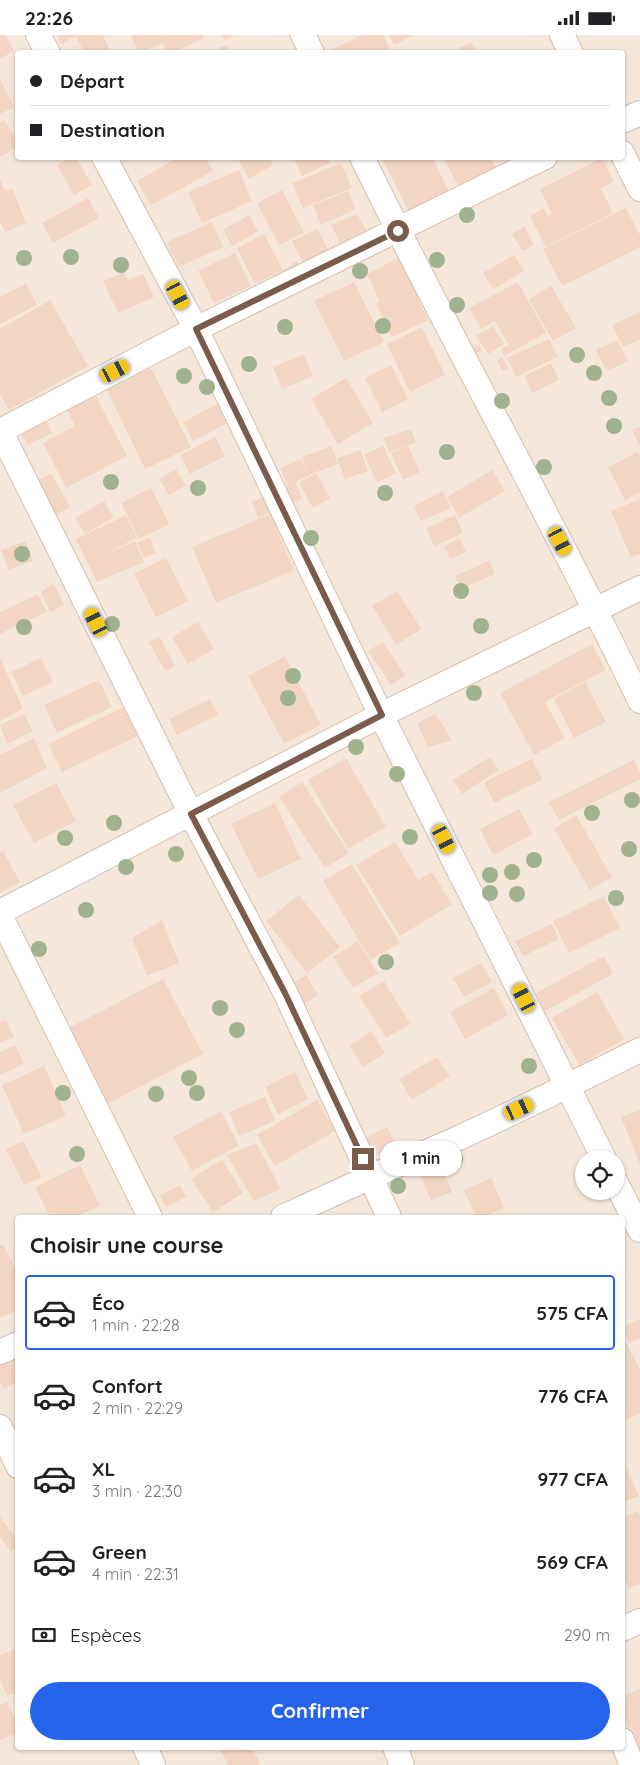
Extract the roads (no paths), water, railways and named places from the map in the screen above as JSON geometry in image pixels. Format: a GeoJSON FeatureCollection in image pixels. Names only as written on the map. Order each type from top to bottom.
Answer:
{"type":"FeatureCollection","features":[{"type":"Feature","properties":{"kind":"street"},"geometry":{"type":"LineString","coordinates":[[38,35],[46,50]]}},
{"type":"Feature","properties":{"kind":"street"},"geometry":{"type":"LineString","coordinates":[[303,35],[310,50]]}},
{"type":"Feature","properties":{"kind":"street"},"geometry":{"type":"LineString","coordinates":[[562,35],[570,50]]}},
{"type":"Feature","properties":{"kind":"street"},"geometry":{"type":"LineString","coordinates":[[625,120],[640,113]]}},
{"type":"Feature","properties":{"kind":"street"},"geometry":{"type":"LineString","coordinates":[[625,159],[640,189]]}},
{"type":"Feature","properties":{"kind":"street"},"geometry":{"type":"LineString","coordinates":[[106,160],[196,329],[382,715],[600,1150]]}},
{"type":"Feature","properties":{"kind":"street"},"geometry":{"type":"LineString","coordinates":[[363,160],[398,231],[596,610],[640,701]]}},
{"type":"Feature","properties":{"kind":"street"},"geometry":{"type":"LineString","coordinates":[[388,1215],[285,993],[191,814],[0,430],[196,329],[539,160]]}},
{"type":"Feature","properties":{"kind":"street"},"geometry":{"type":"LineString","coordinates":[[149,1215],[0,913],[382,715],[640,588]]}},
{"type":"Feature","properties":{"kind":"street"},"geometry":{"type":"LineString","coordinates":[[287,1215],[453,1140],[640,1050]]}},
{"type":"Feature","properties":{"kind":"street"},"geometry":{"type":"LineString","coordinates":[[625,1200],[640,1230]]}},
{"type":"Feature","properties":{"kind":"street"},"geometry":{"type":"LineString","coordinates":[[0,1353],[15,1346]]}},
{"type":"Feature","properties":{"kind":"street"},"geometry":{"type":"LineString","coordinates":[[0,1427],[15,1460]]}},
{"type":"Feature","properties":{"kind":"street"},"geometry":{"type":"LineString","coordinates":[[625,1628],[640,1621]]}},
{"type":"Feature","properties":{"kind":"street"},"geometry":{"type":"LineString","coordinates":[[625,1748],[632,1765]]}},
{"type":"Feature","properties":{"kind":"street"},"geometry":{"type":"LineString","coordinates":[[146,1750],[153,1765]]}},
{"type":"Feature","properties":{"kind":"street"},"geometry":{"type":"LineString","coordinates":[[396,1750],[402,1765]]}}]}
